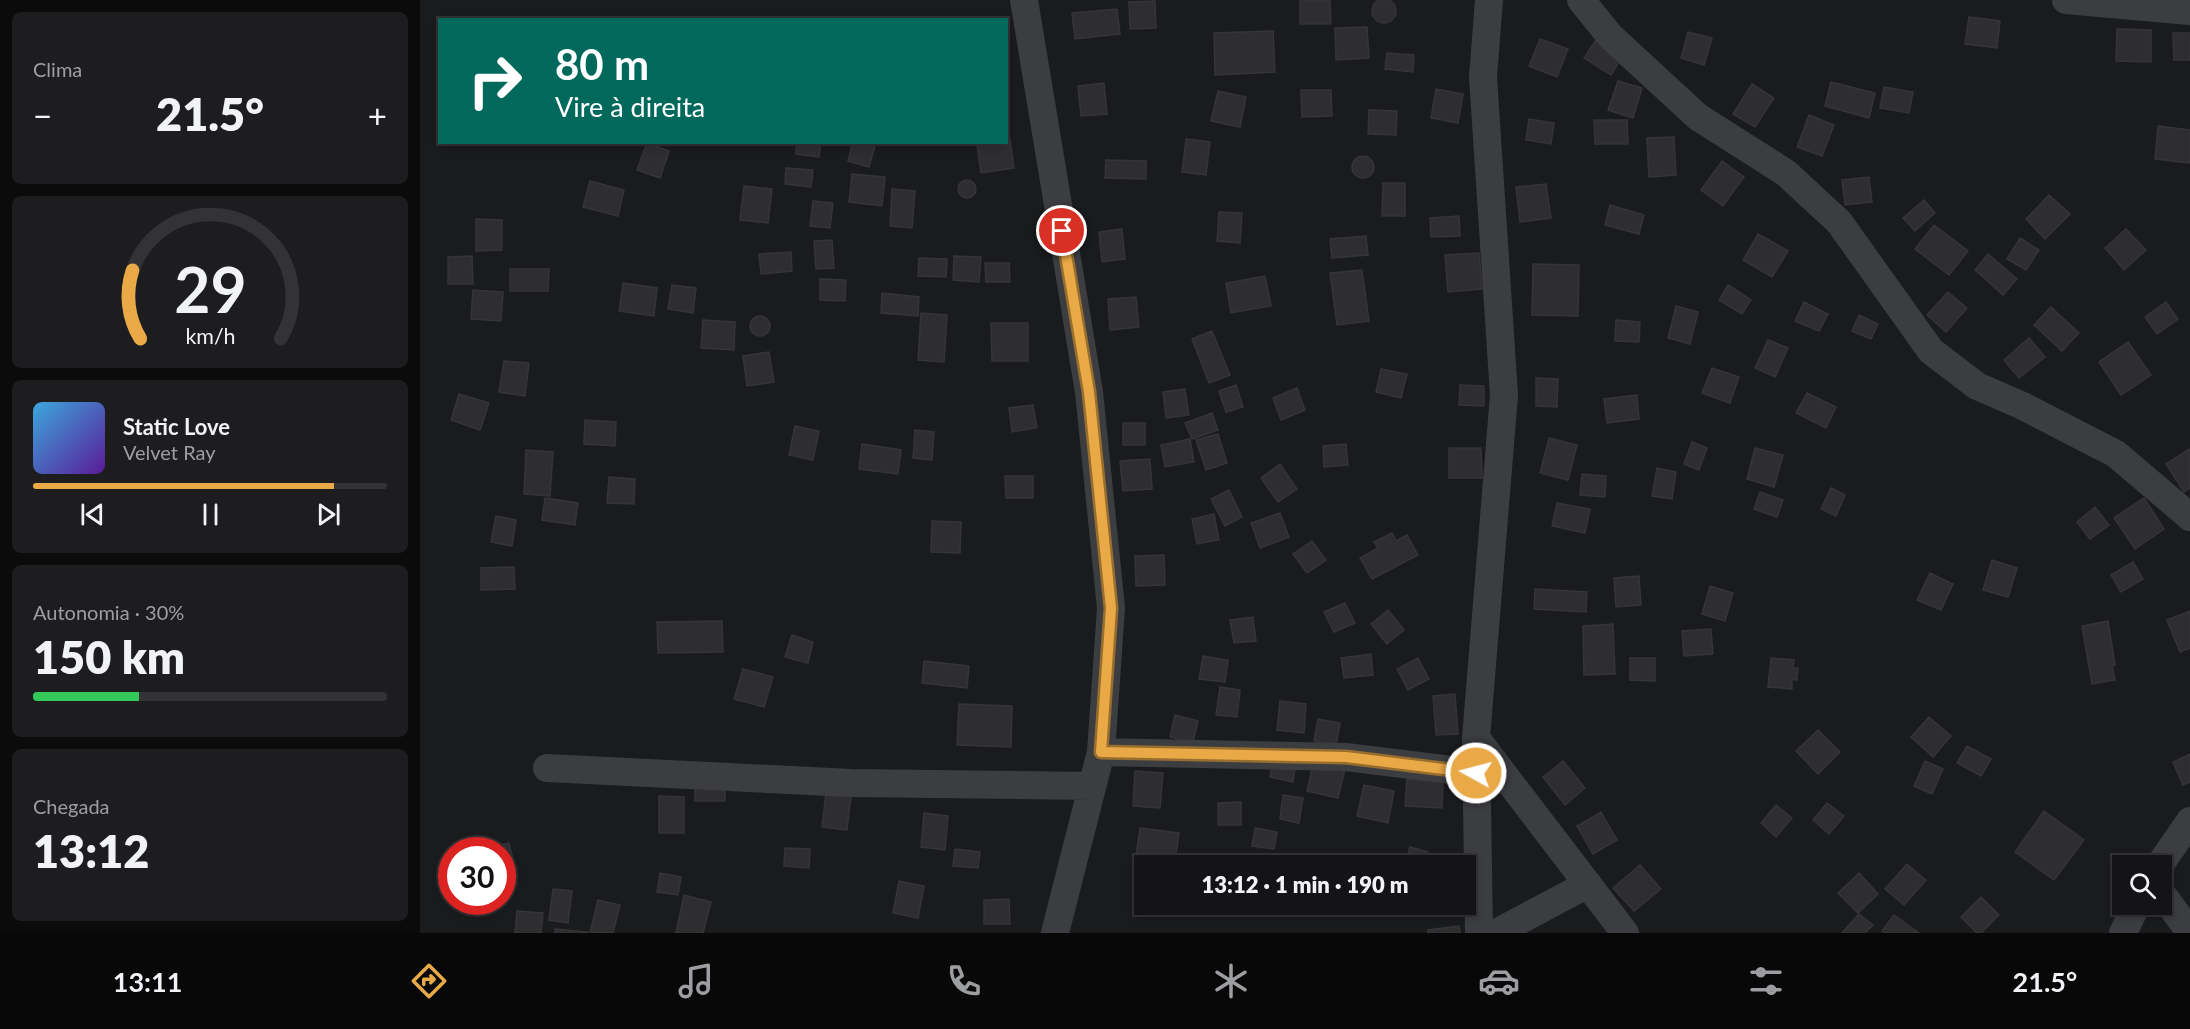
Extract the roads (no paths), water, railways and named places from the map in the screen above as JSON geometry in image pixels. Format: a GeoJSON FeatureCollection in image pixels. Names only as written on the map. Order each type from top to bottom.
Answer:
{"type":"FeatureCollection","features":[{"type":"Feature","properties":{"kind":"street"},"geometry":{"type":"LineString","coordinates":[[1024,0],[1090,404],[1111,608],[1101,752],[1055,933]]}},
{"type":"Feature","properties":{"kind":"street"},"geometry":{"type":"LineString","coordinates":[[1479,933],[1476,738],[1504,394],[1483,77],[1489,0]]}},
{"type":"Feature","properties":{"kind":"street"},"geometry":{"type":"LineString","coordinates":[[1581,0],[1610,36],[1698,117],[1786,173],[1839,222],[1931,351],[1977,386],[2023,405],[2116,454],[2190,517]]}},
{"type":"Feature","properties":{"kind":"street"},"geometry":{"type":"LineString","coordinates":[[2066,0],[2190,11]]}},
{"type":"Feature","properties":{"kind":"street"},"geometry":{"type":"LineString","coordinates":[[1476,738],[1625,933]]}},
{"type":"Feature","properties":{"kind":"street"},"geometry":{"type":"LineString","coordinates":[[1101,752],[1346,757],[1476,773]]}},
{"type":"Feature","properties":{"kind":"street"},"geometry":{"type":"LineString","coordinates":[[547,768],[851,783],[1092,786]]}},
{"type":"Feature","properties":{"kind":"street"},"geometry":{"type":"LineString","coordinates":[[2167,855],[2190,821]]}},
{"type":"Feature","properties":{"kind":"street"},"geometry":{"type":"LineString","coordinates":[[1496,933],[1588,884]]}},
{"type":"Feature","properties":{"kind":"street"},"geometry":{"type":"LineString","coordinates":[[2172,908],[2190,932]]}},
{"type":"Feature","properties":{"kind":"street"},"geometry":{"type":"LineString","coordinates":[[2123,933],[2132,915]]}}]}
